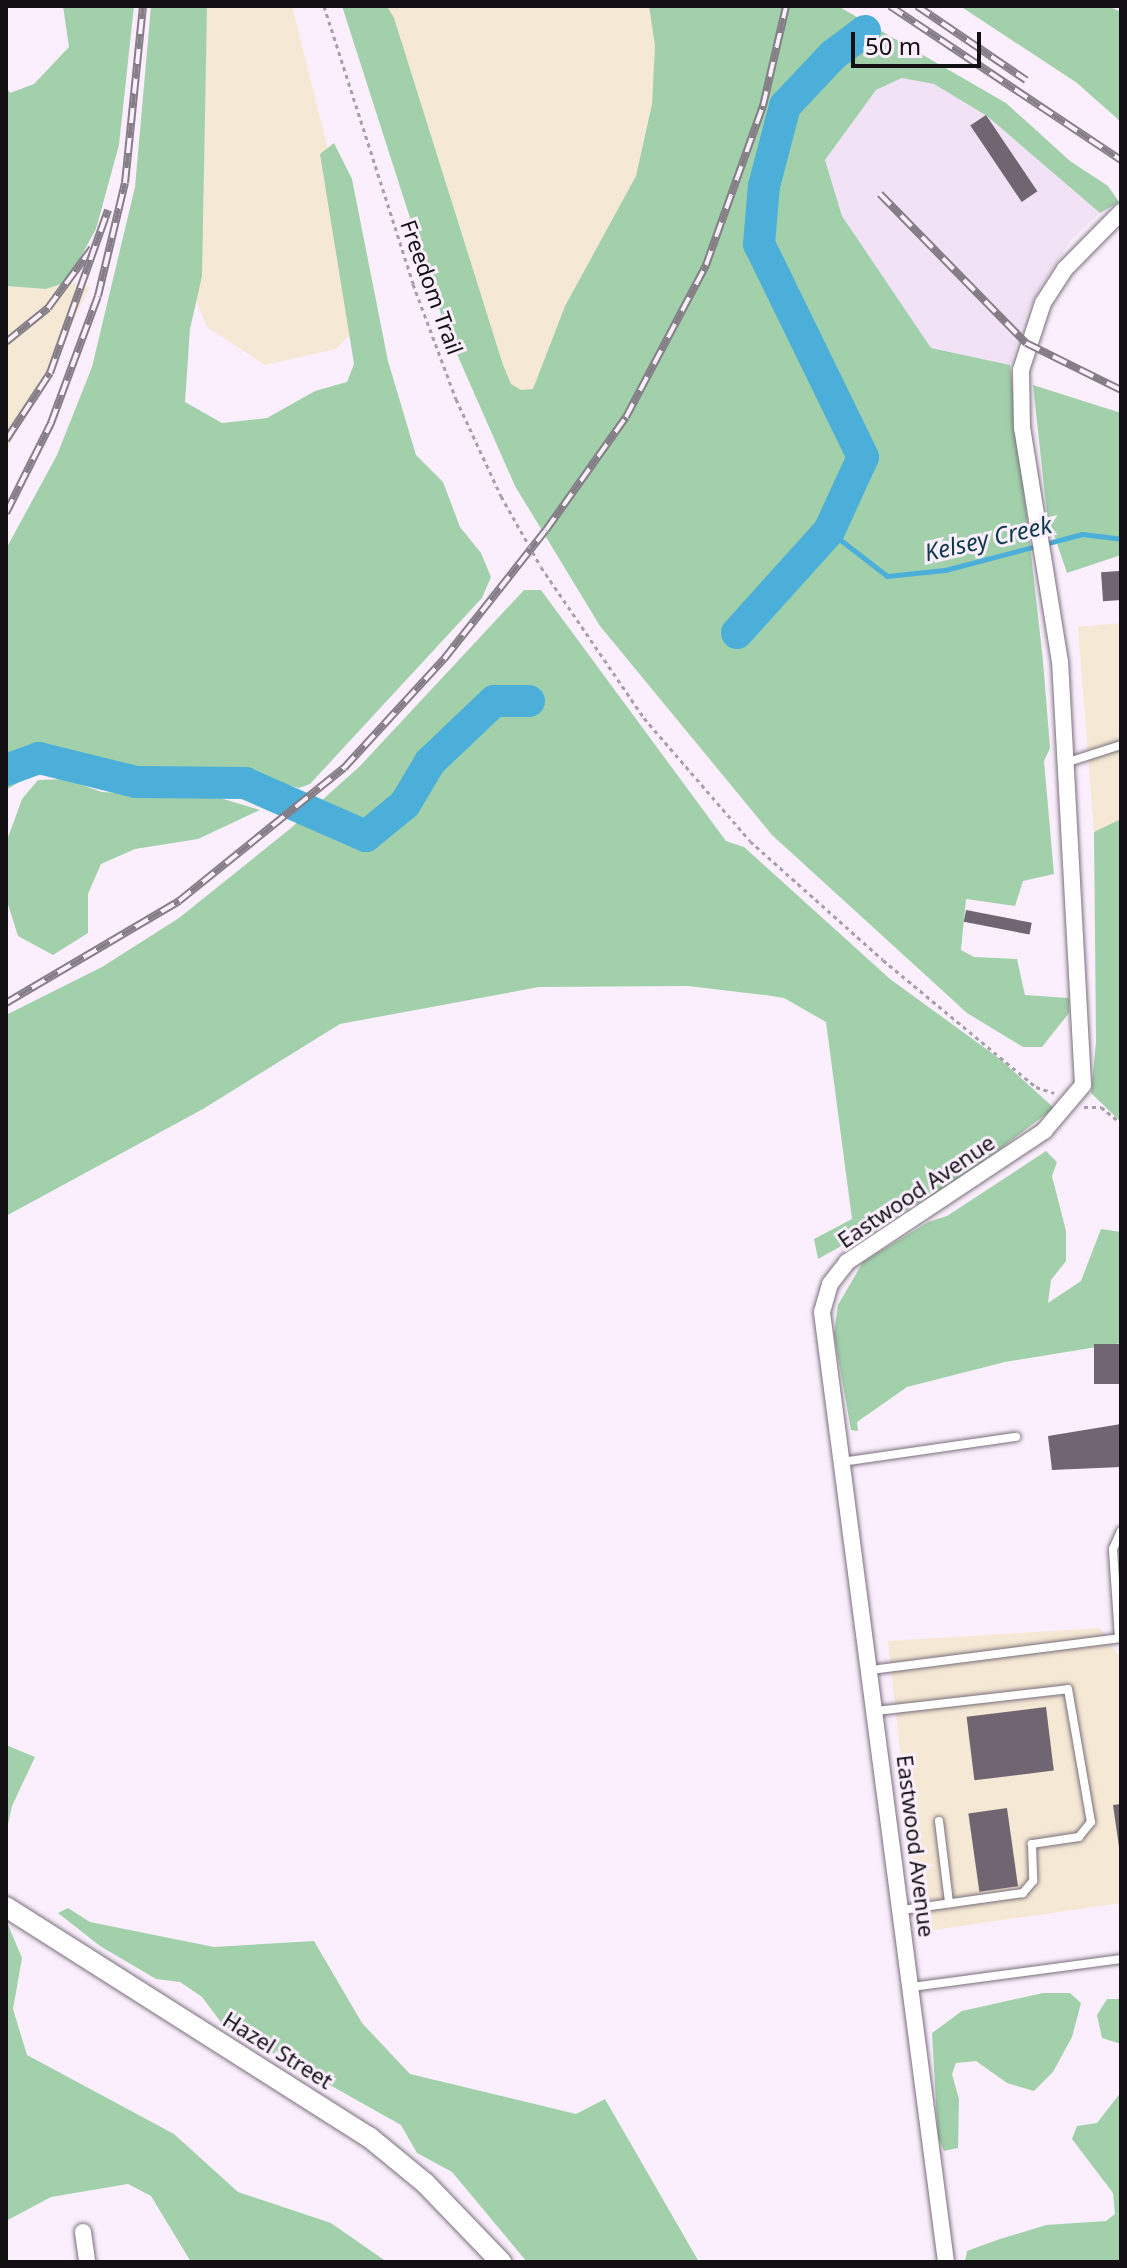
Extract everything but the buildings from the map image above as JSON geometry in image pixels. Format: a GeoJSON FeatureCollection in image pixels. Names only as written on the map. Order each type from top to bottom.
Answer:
{"type":"FeatureCollection","features":[{"type":"Feature","properties":{"kind":"street","name":"Eastwood Avenue"},"geometry":{"type":"LineString","coordinates":[[946,2262],[871,1670],[822,1326],[824,1299],[835,1276],[859,1253],[1044,1131],[1083,1085],[1086,1057],[1064,763],[1060,662],[1021,413],[1026,343],[1065,269],[1121,212]]}},
{"type":"Feature","properties":{"kind":"street","name":"Hazel Street"},"geometry":{"type":"LineString","coordinates":[[6,1907],[369,2137],[425,2183],[501,2262]]}},
{"type":"Feature","properties":{"kind":"street"},"geometry":{"type":"LineString","coordinates":[[83,2232],[87,2262]]}},
{"type":"Feature","properties":{"kind":"lane"},"geometry":{"type":"LineString","coordinates":[[1064,763],[1121,745]]}},
{"type":"Feature","properties":{"kind":"lane"},"geometry":{"type":"LineString","coordinates":[[841,1462],[1016,1437]]}},
{"type":"Feature","properties":{"kind":"lane"},"geometry":{"type":"LineString","coordinates":[[871,1670],[1120,1638],[1113,1549],[1121,1531]]}},
{"type":"Feature","properties":{"kind":"lane"},"geometry":{"type":"LineString","coordinates":[[876,1711],[1061,1688],[1071,1695],[1088,1831],[1032,1844],[1033,1881],[1023,1893],[902,1910]]}},
{"type":"Feature","properties":{"kind":"lane"},"geometry":{"type":"LineString","coordinates":[[939,1821],[949,1903]]}},
{"type":"Feature","properties":{"kind":"lane"},"geometry":{"type":"LineString","coordinates":[[912,1987],[1121,1959]]}},
{"type":"Feature","properties":{"kind":"path","name":"Freedom Trail"},"geometry":{"type":"LineString","coordinates":[[324,6],[413,284],[456,399],[501,496],[541,567],[644,718],[750,841],[1036,1087],[1050,1095],[1060,1090],[1087,1109],[1101,1107],[1121,1123]]}},
{"type":"Feature","properties":{"kind":"shaded area"},"geometry":{"type":"Polygon","coordinates":[[[197,6],[292,6],[365,297],[364,320],[336,349],[265,365],[207,327],[187,279],[197,6]]]}},
{"type":"Feature","properties":{"kind":"shaded area"},"geometry":{"type":"Polygon","coordinates":[[[380,6],[649,6],[655,46],[652,104],[636,176],[565,306],[533,390],[513,421],[380,6]]]}},
{"type":"Feature","properties":{"kind":"shaded area"},"geometry":{"type":"Polygon","coordinates":[[[902,78],[934,84],[987,116],[1100,213],[1073,238],[1047,276],[1027,311],[1010,365],[931,348],[842,216],[825,160],[876,90],[902,78]]]}},
{"type":"Feature","properties":{"kind":"shaded area"},"geometry":{"type":"Polygon","coordinates":[[[67,282],[90,287],[6,452],[6,286],[46,289],[67,282]]]}},
{"type":"Feature","properties":{"kind":"shaded area"},"geometry":{"type":"Polygon","coordinates":[[[1121,623],[1121,819],[1094,832],[1078,627],[1121,623]]]}},
{"type":"Feature","properties":{"kind":"shaded area"},"geometry":{"type":"Polygon","coordinates":[[[1100,1628],[1121,1659],[1121,1903],[920,1932],[888,1641],[1100,1628]]]}},
{"type":"Feature","properties":{"kind":"green space"},"geometry":{"type":"Polygon","coordinates":[[[63,6],[134,6],[119,145],[96,229],[67,282],[46,289],[6,286],[6,87],[10,93],[34,84],[69,47],[63,6]]]}},
{"type":"Feature","properties":{"kind":"green space"},"geometry":{"type":"Polygon","coordinates":[[[151,6],[207,6],[202,276],[190,329],[185,402],[222,423],[267,418],[315,391],[347,382],[354,364],[320,154],[334,143],[352,179],[388,361],[416,455],[443,482],[460,527],[481,553],[491,577],[482,598],[310,784],[299,788],[249,774],[193,774],[73,758],[58,759],[6,790],[6,549],[57,455],[92,367],[135,187],[151,6]]]}},
{"type":"Feature","properties":{"kind":"green space"},"geometry":{"type":"Polygon","coordinates":[[[342,6],[387,6],[394,18],[503,365],[511,384],[521,390],[533,389],[565,306],[636,176],[652,104],[655,46],[649,6],[838,6],[1006,103],[1070,161],[1108,186],[1119,202],[1100,213],[987,116],[934,84],[902,78],[876,90],[825,160],[842,216],[931,348],[1010,365],[1043,661],[1050,748],[1044,761],[1054,874],[1023,881],[1015,906],[966,899],[961,950],[974,957],[1017,959],[1025,995],[1069,998],[1069,1013],[1042,1047],[1023,1047],[967,1013],[772,835],[600,626],[515,486],[445,327],[342,6]]]}},
{"type":"Feature","properties":{"kind":"green space"},"geometry":{"type":"Polygon","coordinates":[[[960,6],[1108,6],[1121,12],[1121,122],[1077,83],[960,6]]]}},
{"type":"Feature","properties":{"kind":"green space"},"geometry":{"type":"Polygon","coordinates":[[[1033,385],[1121,413],[1121,555],[1067,573],[1047,514],[1033,385]]]}},
{"type":"Feature","properties":{"kind":"green space"},"geometry":{"type":"Polygon","coordinates":[[[524,590],[541,590],[726,841],[744,847],[890,979],[1000,1059],[1054,1108],[956,1182],[818,1259],[814,1239],[852,1219],[826,1022],[784,998],[765,995],[688,986],[539,987],[340,1024],[203,1109],[6,1216],[6,1015],[102,967],[179,918],[291,828],[360,766],[524,590]]]}},
{"type":"Feature","properties":{"kind":"green space"},"geometry":{"type":"Polygon","coordinates":[[[64,779],[102,792],[220,798],[260,810],[198,839],[135,849],[101,864],[88,894],[88,933],[53,955],[18,936],[6,898],[6,843],[22,799],[38,780],[64,779]]]}},
{"type":"Feature","properties":{"kind":"green space"},"geometry":{"type":"Polygon","coordinates":[[[1121,819],[1121,1122],[1091,1093],[1096,1042],[1094,832],[1121,819]]]}},
{"type":"Feature","properties":{"kind":"green space"},"geometry":{"type":"Polygon","coordinates":[[[1046,1151],[1057,1162],[1052,1176],[1066,1231],[1066,1261],[1051,1280],[1048,1303],[1081,1281],[1101,1229],[1121,1232],[1121,1343],[1005,1362],[907,1387],[857,1422],[858,1431],[851,1430],[834,1334],[838,1305],[863,1262],[928,1222],[947,1216],[1046,1151]]]}},
{"type":"Feature","properties":{"kind":"green space"},"geometry":{"type":"Polygon","coordinates":[[[6,1745],[35,1757],[12,1806],[6,1833],[6,1745]]]}},
{"type":"Feature","properties":{"kind":"green space"},"geometry":{"type":"Polygon","coordinates":[[[68,1908],[90,1922],[214,1947],[314,1941],[362,2023],[410,2074],[576,2114],[605,2099],[699,2262],[527,2262],[452,2172],[417,2153],[401,2125],[223,2025],[202,1997],[180,1982],[156,1979],[100,1946],[58,1913],[68,1908]]]}},
{"type":"Feature","properties":{"kind":"green space"},"geometry":{"type":"Polygon","coordinates":[[[6,1920],[22,1958],[13,2009],[27,2055],[174,2134],[238,2192],[331,2223],[387,2262],[191,2262],[151,2196],[128,2184],[51,2197],[6,2221],[6,1920]]]}},
{"type":"Feature","properties":{"kind":"green space"},"geometry":{"type":"Polygon","coordinates":[[[1043,1993],[1070,1993],[1081,2003],[1072,2037],[1053,2072],[1034,2091],[1007,2083],[976,2061],[956,2063],[952,2074],[959,2099],[958,2148],[944,2151],[938,2137],[932,2033],[962,2011],[1043,1993]]]}},
{"type":"Feature","properties":{"kind":"green space"},"geometry":{"type":"Polygon","coordinates":[[[1107,1999],[1121,1999],[1121,2044],[1102,2038],[1097,2015],[1107,1999]]]}},
{"type":"Feature","properties":{"kind":"green space"},"geometry":{"type":"Polygon","coordinates":[[[1121,2092],[1121,2262],[965,2262],[967,2251],[1000,2239],[1046,2225],[1106,2221],[1115,2214],[1113,2193],[1072,2139],[1077,2126],[1097,2123],[1121,2092]]]}},
{"type":"Feature","properties":{"kind":"waterway"},"geometry":{"type":"LineString","coordinates":[[737,633],[829,531],[863,457],[759,244],[764,186],[785,106],[833,55],[865,31]]}},
{"type":"Feature","properties":{"kind":"waterway","name":"Kelsey Creek"},"geometry":{"type":"LineString","coordinates":[[829,531],[887,576],[945,570],[1082,534],[1121,539]]}},
{"type":"Feature","properties":{"kind":"waterway"},"geometry":{"type":"LineString","coordinates":[[6,770],[39,758],[136,782],[245,783],[366,836],[405,804],[430,762],[494,701],[529,701]]}},
{"type":"Feature","properties":{"kind":"railway"},"geometry":{"type":"LineString","coordinates":[[6,513],[51,423],[98,296],[125,183],[143,6]]}},
{"type":"Feature","properties":{"kind":"railway"},"geometry":{"type":"LineString","coordinates":[[6,1003],[179,901],[344,768],[444,659],[546,530],[626,417],[706,265],[763,106],[786,6]]}},
{"type":"Feature","properties":{"kind":"railway"},"geometry":{"type":"LineString","coordinates":[[890,6],[1121,160]]}},
{"type":"Feature","properties":{"kind":"railway"},"geometry":{"type":"LineString","coordinates":[[917,6],[1026,80]]}},
{"type":"Feature","properties":{"kind":"railway"},"geometry":{"type":"LineString","coordinates":[[880,194],[1026,343],[1121,390]]}},
{"type":"Feature","properties":{"kind":"railway"},"geometry":{"type":"LineString","coordinates":[[6,440],[50,373],[108,210]]}},
{"type":"Feature","properties":{"kind":"railway"},"geometry":{"type":"LineString","coordinates":[[6,342],[48,308],[92,248]]}}]}
